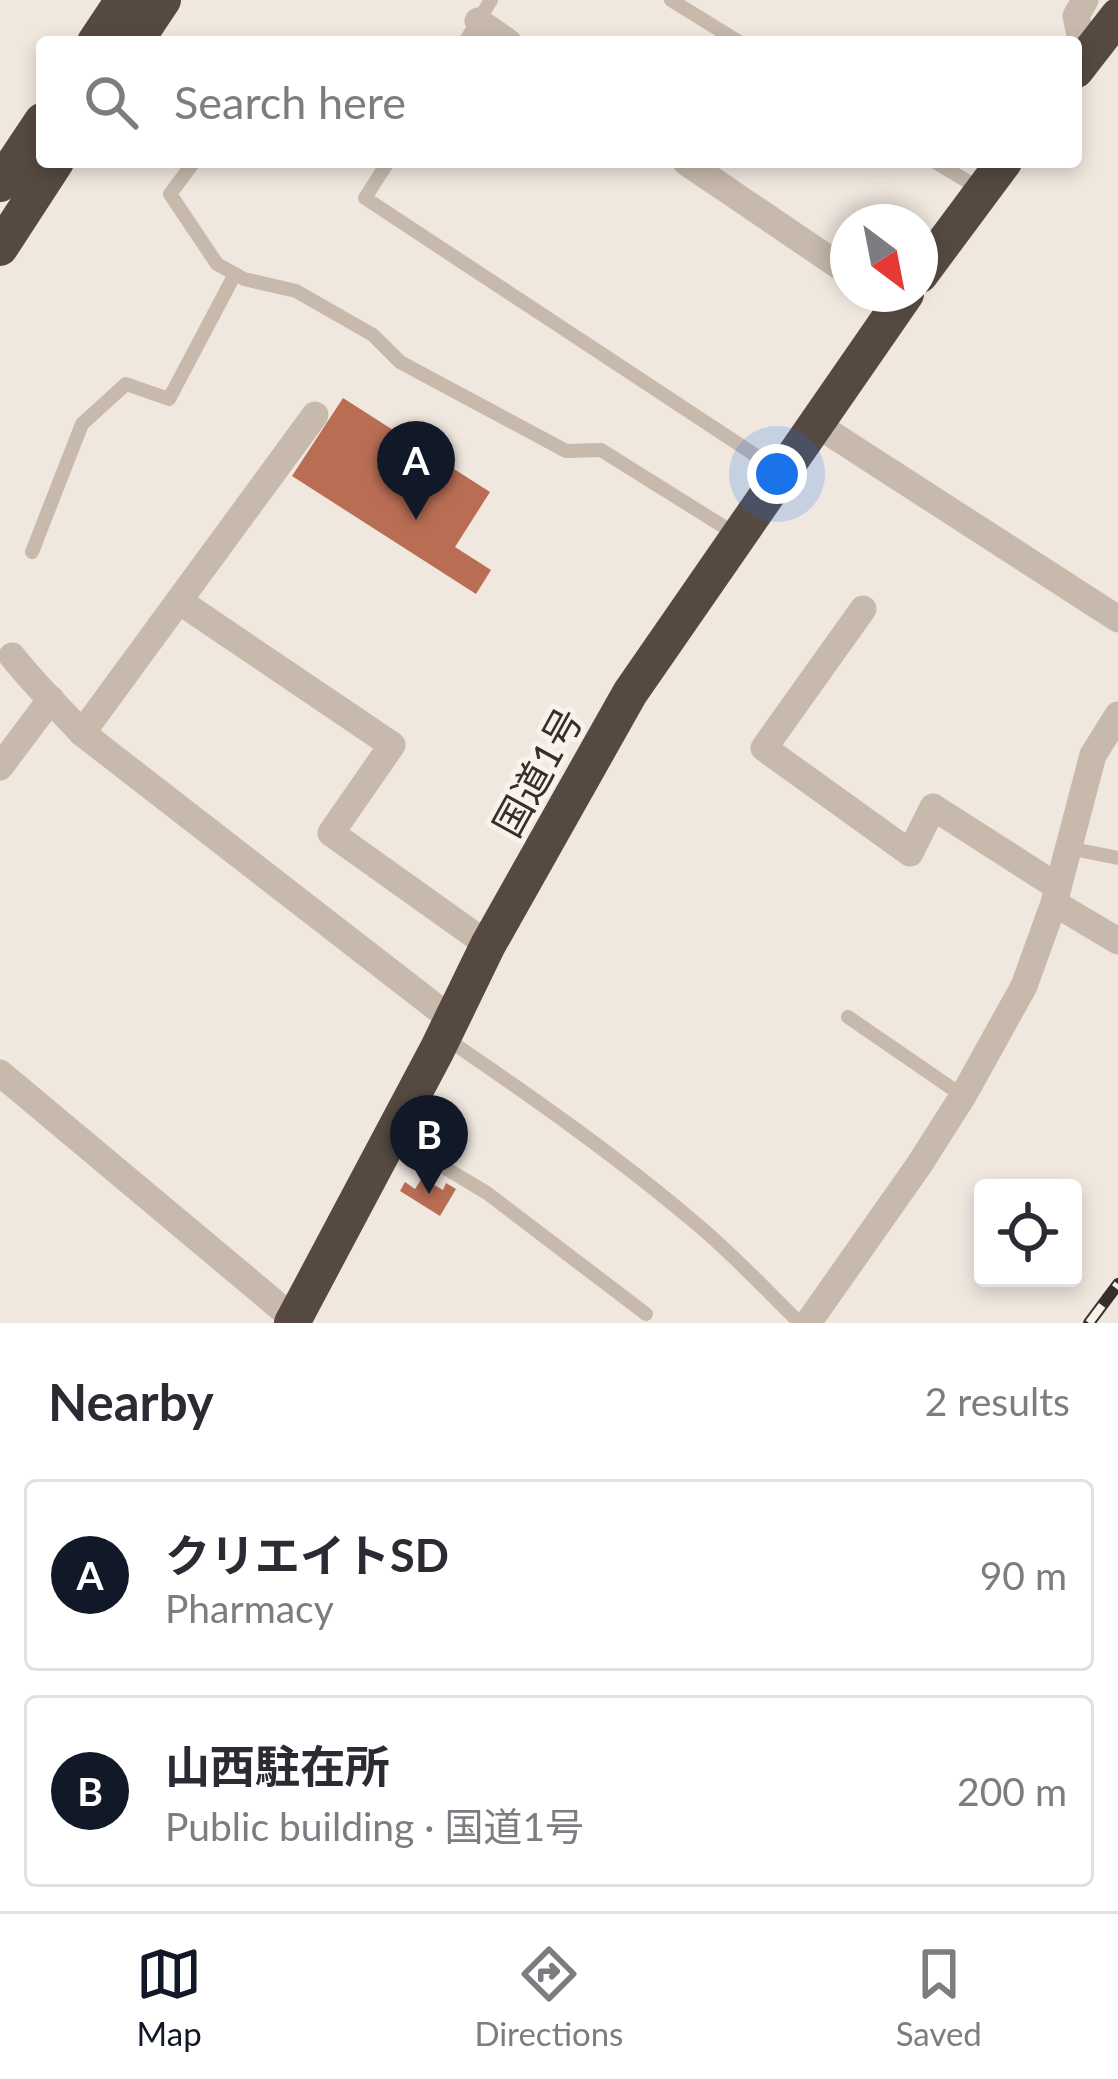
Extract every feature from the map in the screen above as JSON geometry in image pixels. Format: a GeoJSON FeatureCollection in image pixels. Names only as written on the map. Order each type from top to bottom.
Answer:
{"type":"FeatureCollection","features":[{"type":"Feature","properties":{"kind":"highway"},"geometry":{"type":"LineString","coordinates":[[99,36],[123,0]]}},
{"type":"Feature","properties":{"kind":"highway"},"geometry":{"type":"LineString","coordinates":[[139,36],[164,0]]}},
{"type":"Feature","properties":{"kind":"highway"},"geometry":{"type":"LineString","coordinates":[[1084,60],[1118,16]]}},
{"type":"Feature","properties":{"kind":"highway"},"geometry":{"type":"LineString","coordinates":[[0,184],[36,130]]}},
{"type":"Feature","properties":{"kind":"highway"},"geometry":{"type":"LineString","coordinates":[[0,248],[52,168]]}},
{"type":"Feature","properties":{"kind":"highway"},"geometry":{"type":"LineString","coordinates":[[938,251],[993,176]]}},
{"type":"Feature","properties":{"kind":"highway","name":"国道1号"},"geometry":{"type":"LineString","coordinates":[[293,1321],[488,945],[630,693],[886,312]]}},
{"type":"Feature","properties":{"kind":"street"},"geometry":{"type":"LineString","coordinates":[[1080,36],[1076,16],[1085,0]]}},
{"type":"Feature","properties":{"kind":"street"},"geometry":{"type":"LineString","coordinates":[[695,168],[830,260]]}},
{"type":"Feature","properties":{"kind":"street"},"geometry":{"type":"LineString","coordinates":[[82,733],[315,415]]}},
{"type":"Feature","properties":{"kind":"street"},"geometry":{"type":"LineString","coordinates":[[815,424],[1118,619]]}},
{"type":"Feature","properties":{"kind":"street"},"geometry":{"type":"LineString","coordinates":[[179,601],[392,745],[332,833],[488,945]]}},
{"type":"Feature","properties":{"kind":"street"},"geometry":{"type":"LineString","coordinates":[[863,609],[764,748],[910,853],[933,807],[1118,941]]}},
{"type":"Feature","properties":{"kind":"street"},"geometry":{"type":"LineString","coordinates":[[11,656],[38,691],[82,733],[447,1028]]}},
{"type":"Feature","properties":{"kind":"street"},"geometry":{"type":"LineString","coordinates":[[0,767],[51,699]]}},
{"type":"Feature","properties":{"kind":"street"},"geometry":{"type":"LineString","coordinates":[[804,1323],[897,1198],[963,1096],[1024,986],[1056,895],[1093,755],[1118,715]]}},
{"type":"Feature","properties":{"kind":"street"},"geometry":{"type":"LineString","coordinates":[[0,1073],[293,1321]]}},
{"type":"Feature","properties":{"kind":"lane"},"geometry":{"type":"LineString","coordinates":[[671,0],[729,36]]}},
{"type":"Feature","properties":{"kind":"lane"},"geometry":{"type":"LineString","coordinates":[[190,168],[170,194],[217,263],[244,279],[296,291],[373,335],[400,362],[566,451],[601,450],[737,535]]}},
{"type":"Feature","properties":{"kind":"lane"},"geometry":{"type":"LineString","coordinates":[[384,168],[365,198],[781,472]]}},
{"type":"Feature","properties":{"kind":"lane"},"geometry":{"type":"LineString","coordinates":[[960,168],[993,176]]}},
{"type":"Feature","properties":{"kind":"lane"},"geometry":{"type":"LineString","coordinates":[[32,552],[82,424],[126,384],[169,399],[235,274]]}},
{"type":"Feature","properties":{"kind":"lane"},"geometry":{"type":"LineString","coordinates":[[1068,848],[1118,858]]}},
{"type":"Feature","properties":{"kind":"lane"},"geometry":{"type":"LineString","coordinates":[[848,1017],[963,1096]]}},
{"type":"Feature","properties":{"kind":"lane"},"geometry":{"type":"LineString","coordinates":[[447,1028],[697,1224],[804,1323]]}},
{"type":"Feature","properties":{"kind":"lane"},"geometry":{"type":"LineString","coordinates":[[392,1136],[487,1193],[646,1314]]}},
{"type":"Feature","properties":{"kind":"building"},"geometry":{"type":"Polygon","coordinates":[[[343,398],[490,492],[455,547],[491,570],[476,594],[292,476],[343,398]]]}},
{"type":"Feature","properties":{"kind":"building"},"geometry":{"type":"Polygon","coordinates":[[[422,1178],[443,1190],[446,1183],[456,1189],[440,1216],[400,1191],[405,1182],[415,1189],[422,1178]]]}},
{"type":"Feature","properties":{"kind":"railway"},"geometry":{"type":"LineString","coordinates":[[1089,1323],[1118,1284]]}},
{"type":"Feature","properties":{"kind":"place","name":"クリエイトSD"},"geometry":{"type":"Point","coordinates":[416,520]}},
{"type":"Feature","properties":{"kind":"place","name":"山西駐在所"},"geometry":{"type":"Point","coordinates":[429,1194]}}]}
